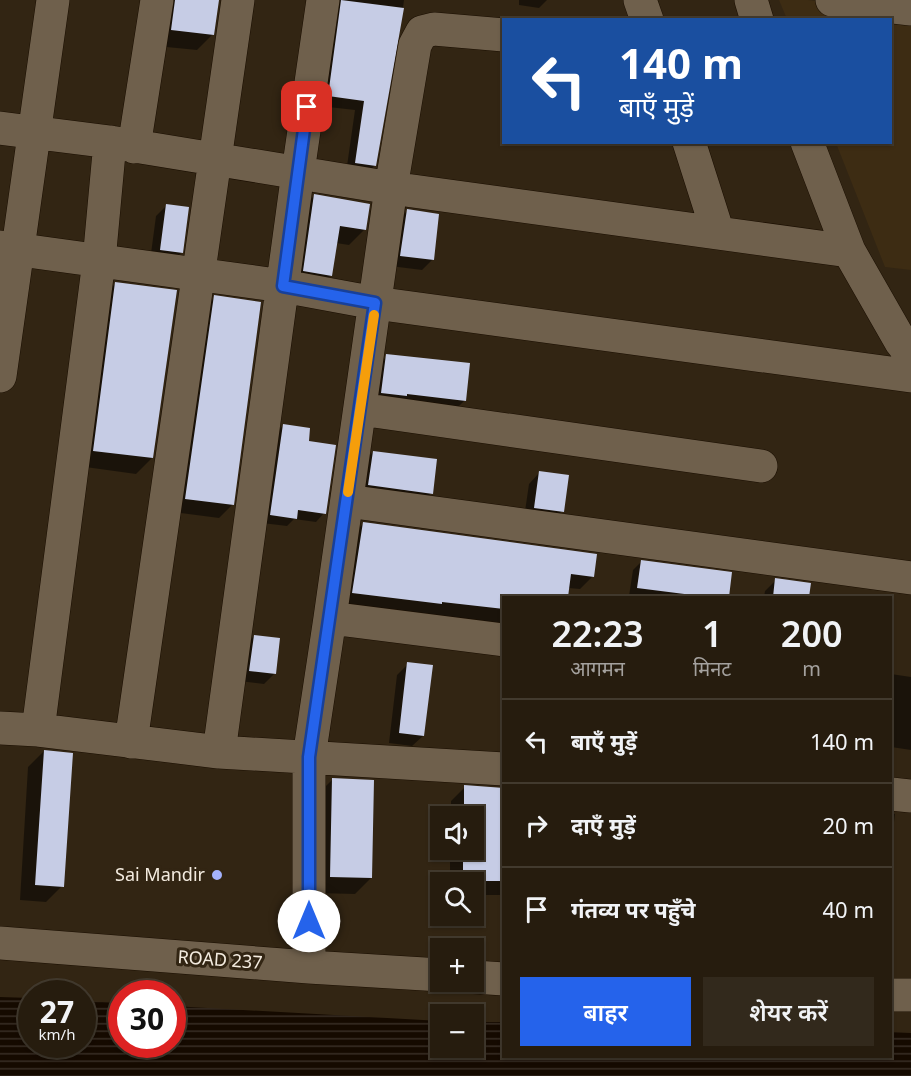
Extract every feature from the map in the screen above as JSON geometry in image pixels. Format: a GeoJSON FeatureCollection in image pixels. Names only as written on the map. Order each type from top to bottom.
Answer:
{"type":"FeatureCollection","features":[{"type":"Feature","properties":{"kind":"street"},"geometry":{"type":"LineString","coordinates":[[0,376],[9,248],[34,133],[53,0]]}},
{"type":"Feature","properties":{"kind":"street"},"geometry":{"type":"LineString","coordinates":[[38,730],[99,261],[122,145],[157,0]]}},
{"type":"Feature","properties":{"kind":"street"},"geometry":{"type":"LineString","coordinates":[[131,742],[238,0]]}},
{"type":"Feature","properties":{"kind":"street"},"geometry":{"type":"LineString","coordinates":[[219,752],[323,0]]}},
{"type":"Feature","properties":{"kind":"street"},"geometry":{"type":"LineString","coordinates":[[640,0],[646,18]]}},
{"type":"Feature","properties":{"kind":"street"},"geometry":{"type":"LineString","coordinates":[[751,0],[757,18]]}},
{"type":"Feature","properties":{"kind":"street"},"geometry":{"type":"LineString","coordinates":[[832,0],[907,6]]}},
{"type":"Feature","properties":{"kind":"street"},"geometry":{"type":"LineString","coordinates":[[309,967],[309,757],[391,188],[416,45],[422,32],[434,29],[502,35]]}},
{"type":"Feature","properties":{"kind":"street"},"geometry":{"type":"LineString","coordinates":[[0,128],[216,159],[391,188],[849,251]]}},
{"type":"Feature","properties":{"kind":"street"},"geometry":{"type":"LineString","coordinates":[[690,144],[718,233]]}},
{"type":"Feature","properties":{"kind":"street"},"geometry":{"type":"LineString","coordinates":[[808,144],[849,251],[901,342],[911,355]]}},
{"type":"Feature","properties":{"kind":"street"},"geometry":{"type":"LineString","coordinates":[[9,248],[283,286],[375,303],[911,375]]}},
{"type":"Feature","properties":{"kind":"street"},"geometry":{"type":"LineString","coordinates":[[360,409],[761,466]]}},
{"type":"Feature","properties":{"kind":"street"},"geometry":{"type":"LineString","coordinates":[[347,501],[872,584],[911,578]]}},
{"type":"Feature","properties":{"kind":"street"},"geometry":{"type":"LineString","coordinates":[[330,618],[502,640]]}},
{"type":"Feature","properties":{"kind":"street"},"geometry":{"type":"LineString","coordinates":[[0,728],[38,730],[219,752],[502,769]]}},
{"type":"Feature","properties":{"kind":"street"},"geometry":{"type":"LineString","coordinates":[[892,794],[911,796]]}},
{"type":"Feature","properties":{"kind":"street","name":"ROAD 237"},"geometry":{"type":"LineString","coordinates":[[0,943],[430,974]]}},
{"type":"Feature","properties":{"kind":"street"},"geometry":{"type":"LineString","coordinates":[[484,978],[502,979]]}},
{"type":"Feature","properties":{"kind":"street"},"geometry":{"type":"LineString","coordinates":[[892,995],[911,995]]}},
{"type":"Feature","properties":{"kind":"shaded area"},"geometry":{"type":"Polygon","coordinates":[[[779,0],[808,0],[911,14],[911,270],[885,267],[836,144],[892,144],[892,18],[787,18],[779,0]]]}},
{"type":"Feature","properties":{"kind":"shaded area"},"geometry":{"type":"Polygon","coordinates":[[[0,997],[18,998],[18,1058],[96,1058],[96,1002],[108,1002],[108,1058],[186,1058],[186,1007],[430,1020],[430,1058],[484,1058],[484,1022],[502,1022],[502,1058],[892,1058],[892,1032],[911,1033],[911,1076],[0,1076],[0,997]]]}},
{"type":"Feature","properties":{"kind":"building"},"geometry":{"type":"Polygon","coordinates":[[[175,0],[219,0],[214,35],[171,30],[175,0]]]}},
{"type":"Feature","properties":{"kind":"building"},"geometry":{"type":"Polygon","coordinates":[[[341,0],[404,8],[376,166],[355,163],[364,101],[328,96],[341,0]]]}},
{"type":"Feature","properties":{"kind":"building"},"geometry":{"type":"Polygon","coordinates":[[[314,194],[370,204],[366,230],[340,226],[332,276],[303,271],[314,194]]]}},
{"type":"Feature","properties":{"kind":"building"},"geometry":{"type":"Polygon","coordinates":[[[166,204],[189,207],[183,253],[160,250],[166,204]]]}},
{"type":"Feature","properties":{"kind":"building"},"geometry":{"type":"Polygon","coordinates":[[[407,209],[439,214],[434,260],[400,256],[407,209]]]}},
{"type":"Feature","properties":{"kind":"building"},"geometry":{"type":"Polygon","coordinates":[[[115,282],[177,290],[153,458],[93,451],[115,282]]]}},
{"type":"Feature","properties":{"kind":"building"},"geometry":{"type":"Polygon","coordinates":[[[214,295],[261,302],[234,505],[185,499],[214,295]]]}},
{"type":"Feature","properties":{"kind":"building"},"geometry":{"type":"Polygon","coordinates":[[[386,354],[470,363],[466,401],[381,393],[386,354]]]}},
{"type":"Feature","properties":{"kind":"building"},"geometry":{"type":"Polygon","coordinates":[[[283,424],[310,428],[309,441],[336,445],[326,514],[298,510],[297,519],[270,515],[283,424]]]}},
{"type":"Feature","properties":{"kind":"building"},"geometry":{"type":"Polygon","coordinates":[[[373,451],[437,459],[433,494],[368,485],[373,451]]]}},
{"type":"Feature","properties":{"kind":"building"},"geometry":{"type":"Polygon","coordinates":[[[539,471],[569,475],[564,512],[534,508],[539,471]]]}},
{"type":"Feature","properties":{"kind":"building"},"geometry":{"type":"Polygon","coordinates":[[[363,522],[597,554],[594,577],[571,574],[568,596],[502,596],[502,609],[352,593],[363,522]]]}},
{"type":"Feature","properties":{"kind":"building"},"geometry":{"type":"Polygon","coordinates":[[[641,560],[732,572],[729,596],[700,596],[637,588],[641,560]]]}},
{"type":"Feature","properties":{"kind":"building"},"geometry":{"type":"Polygon","coordinates":[[[775,578],[811,583],[809,596],[773,596],[775,578]]]}},
{"type":"Feature","properties":{"kind":"building"},"geometry":{"type":"Polygon","coordinates":[[[254,635],[280,638],[276,674],[249,671],[254,635]]]}},
{"type":"Feature","properties":{"kind":"building"},"geometry":{"type":"Polygon","coordinates":[[[407,662],[433,665],[424,736],[399,733],[407,662]]]}},
{"type":"Feature","properties":{"kind":"building"},"geometry":{"type":"Polygon","coordinates":[[[44,750],[73,753],[64,887],[35,885],[44,750]]]}},
{"type":"Feature","properties":{"kind":"building"},"geometry":{"type":"Polygon","coordinates":[[[332,778],[374,780],[372,878],[330,877],[332,778]]]}},
{"type":"Feature","properties":{"kind":"building"},"geometry":{"type":"Polygon","coordinates":[[[464,785],[502,788],[502,881],[484,881],[484,872],[463,872],[463,860],[484,860],[484,806],[464,806],[464,785]]]}},
{"type":"Feature","properties":{"kind":"slow traffic"},"geometry":{"type":"LineString","coordinates":[[348,492],[374,315]]}},
{"type":"Feature","properties":{"kind":"place","name":"Sai Mandir"},"geometry":{"type":"Point","coordinates":[217,875]}},
{"type":"Feature","properties":{"kind":"route"},"geometry":{"type":"LineString","coordinates":[[307,107],[283,286],[375,303],[309,757],[309,921]]}}]}
